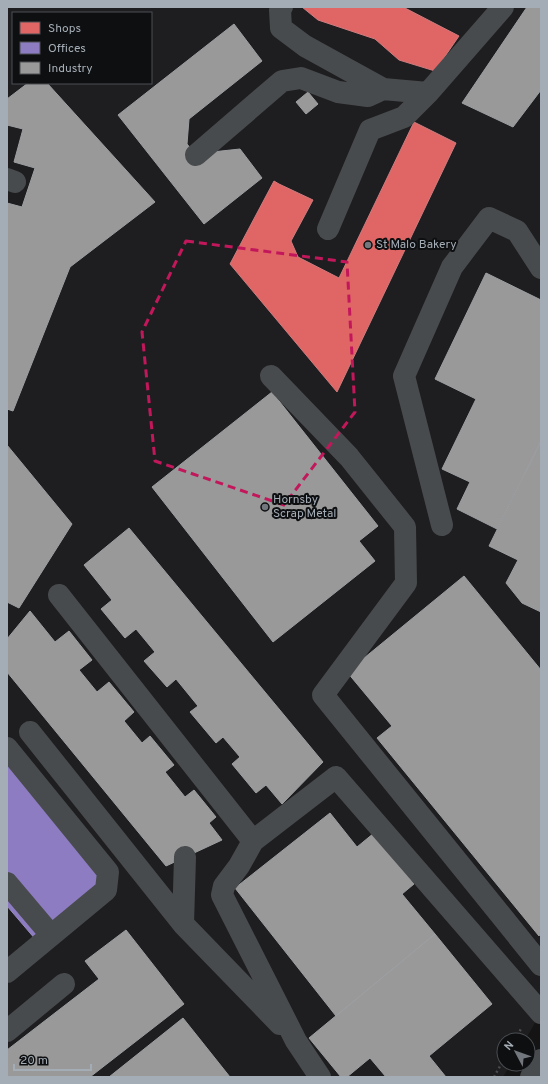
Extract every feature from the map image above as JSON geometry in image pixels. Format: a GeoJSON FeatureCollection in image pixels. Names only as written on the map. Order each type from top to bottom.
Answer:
{"type":"FeatureCollection","features":[{"type":"Feature","properties":{"kind":"street"},"geometry":{"type":"LineString","coordinates":[[282,7],[280,10],[281,28],[305,46],[383,89],[428,93]]}},
{"type":"Feature","properties":{"kind":"street"},"geometry":{"type":"LineString","coordinates":[[328,229],[370,130],[404,117],[428,93],[503,7]]}},
{"type":"Feature","properties":{"kind":"street"},"geometry":{"type":"LineString","coordinates":[[196,155],[282,81],[301,78],[338,92],[368,96],[383,89]]}},
{"type":"Feature","properties":{"kind":"street"},"geometry":{"type":"LineString","coordinates":[[442,525],[404,376],[452,267],[489,218],[517,231],[541,268]]}},
{"type":"Feature","properties":{"kind":"street"},"geometry":{"type":"LineString","coordinates":[[271,376],[349,457],[405,527],[406,583],[323,695],[541,965]]}},
{"type":"Feature","properties":{"kind":"street"},"geometry":{"type":"LineString","coordinates":[[59,595],[253,841]]}},
{"type":"Feature","properties":{"kind":"street"},"geometry":{"type":"LineString","coordinates":[[30,732],[183,924],[296,1041]]}},
{"type":"Feature","properties":{"kind":"street"},"geometry":{"type":"LineString","coordinates":[[7,748],[108,872],[106,890],[7,972]]}},
{"type":"Feature","properties":{"kind":"street"},"geometry":{"type":"LineString","coordinates":[[320,1077],[296,1041],[222,895],[224,886],[239,866],[253,841],[336,777],[541,1013]]}},
{"type":"Feature","properties":{"kind":"street"},"geometry":{"type":"LineString","coordinates":[[183,924],[185,857]]}},
{"type":"Feature","properties":{"kind":"street"},"geometry":{"type":"LineString","coordinates":[[7,883],[51,935]]}},
{"type":"Feature","properties":{"kind":"street"},"geometry":{"type":"LineString","coordinates":[[7,1031],[64,984]]}},
{"type":"Feature","properties":{"kind":"street"},"geometry":{"type":"LineString","coordinates":[[531,1077],[541,1060]]}},
{"type":"Feature","properties":{"kind":"highlighted area"},"geometry":{"type":"Polygon","coordinates":[[[186,241],[347,262],[355,412],[284,505],[155,461],[142,332],[186,241]]]}},
{"type":"Feature","properties":{"kind":"shaded area"},"geometry":{"type":"Polygon","coordinates":[[[7,7],[541,7],[541,1013],[530,1032],[496,1032],[496,1072],[506,1072],[503,1077],[7,1077],[7,7]]]}},
{"type":"Feature","properties":{"kind":"building: Shops"},"geometry":{"type":"Polygon","coordinates":[[[302,7],[403,7],[459,36],[435,71],[399,60],[375,39],[318,20],[302,7]]]}},
{"type":"Feature","properties":{"kind":"building: Shops"},"geometry":{"type":"Polygon","coordinates":[[[414,122],[456,143],[337,392],[230,264],[274,181],[313,200],[291,241],[298,257],[339,278],[414,122]]]}},
{"type":"Feature","properties":{"kind":"building: Offices"},"geometry":{"type":"Polygon","coordinates":[[[7,765],[97,873],[97,888],[36,940],[7,906],[7,765]]]}},
{"type":"Feature","properties":{"kind":"building: Industry"},"geometry":{"type":"Polygon","coordinates":[[[527,7],[541,7],[541,90],[513,127],[462,103],[527,7]]]}},
{"type":"Feature","properties":{"kind":"building: Industry"},"geometry":{"type":"Polygon","coordinates":[[[234,24],[262,61],[189,119],[187,144],[201,161],[212,152],[240,149],[262,178],[204,224],[118,115],[234,24]]]}},
{"type":"Feature","properties":{"kind":"building: Industry"},"geometry":{"type":"Polygon","coordinates":[[[27,84],[48,84],[155,202],[70,267],[13,411],[7,409],[7,203],[22,207],[35,168],[14,162],[23,129],[7,125],[7,99],[27,84]]]}},
{"type":"Feature","properties":{"kind":"building: Industry"},"geometry":{"type":"Polygon","coordinates":[[[308,92],[318,104],[306,114],[296,102],[308,92]]]}},
{"type":"Feature","properties":{"kind":"building: Industry"},"geometry":{"type":"Polygon","coordinates":[[[486,273],[541,300],[541,441],[497,529],[457,509],[470,482],[442,469],[476,399],[435,379],[486,273]]]}},
{"type":"Feature","properties":{"kind":"building: Industry","name":"Hornsby Scrap Metal"},"geometry":{"type":"Polygon","coordinates":[[[272,392],[378,526],[359,541],[375,561],[273,642],[152,487],[272,392]]]}},
{"type":"Feature","properties":{"kind":"building: Industry"},"geometry":{"type":"Polygon","coordinates":[[[541,441],[541,612],[522,603],[506,583],[518,560],[489,546],[541,441]]]}},
{"type":"Feature","properties":{"kind":"building: Industry"},"geometry":{"type":"Polygon","coordinates":[[[7,445],[72,524],[19,608],[7,602],[7,445]]]}},
{"type":"Feature","properties":{"kind":"building: Industry"},"geometry":{"type":"Polygon","coordinates":[[[129,528],[323,762],[282,804],[266,785],[256,793],[232,764],[240,757],[223,737],[216,743],[190,712],[198,706],[176,679],[167,687],[144,661],[155,652],[136,629],[125,638],[101,609],[112,600],[84,565],[129,528]]]}},
{"type":"Feature","properties":{"kind":"building: Industry"},"geometry":{"type":"Polygon","coordinates":[[[464,576],[541,670],[541,933],[539,936],[377,738],[392,726],[347,672],[464,576]]]}},
{"type":"Feature","properties":{"kind":"building: Industry"},"geometry":{"type":"Polygon","coordinates":[[[30,611],[55,642],[69,631],[92,660],[79,670],[97,692],[109,682],[134,712],[124,721],[142,743],[150,736],[174,765],[165,772],[185,797],[194,790],[216,817],[209,823],[222,840],[166,866],[7,672],[7,639],[30,611]]]}},
{"type":"Feature","properties":{"kind":"building: Industry"},"geometry":{"type":"Polygon","coordinates":[[[330,813],[357,847],[374,833],[414,884],[402,894],[435,934],[336,1016],[235,888],[330,813]]]}},
{"type":"Feature","properties":{"kind":"building: Industry"},"geometry":{"type":"Polygon","coordinates":[[[126,930],[184,1004],[90,1077],[7,1077],[7,1050],[99,979],[85,961],[126,930]]]}},
{"type":"Feature","properties":{"kind":"building: Industry"},"geometry":{"type":"Polygon","coordinates":[[[435,934],[492,1004],[429,1056],[446,1077],[386,1077],[370,1058],[347,1077],[341,1077],[309,1038],[435,934]]]}},
{"type":"Feature","properties":{"kind":"building: Industry"},"geometry":{"type":"Polygon","coordinates":[[[183,1018],[230,1077],[109,1077],[183,1018]]]}},
{"type":"Feature","properties":{"kind":"place","name":"St Malo Bakery"},"geometry":{"type":"Point","coordinates":[368,245]}},
{"type":"Feature","properties":{"kind":"place","name":"Hornsby Scrap Metal"},"geometry":{"type":"Point","coordinates":[265,507]}}]}
